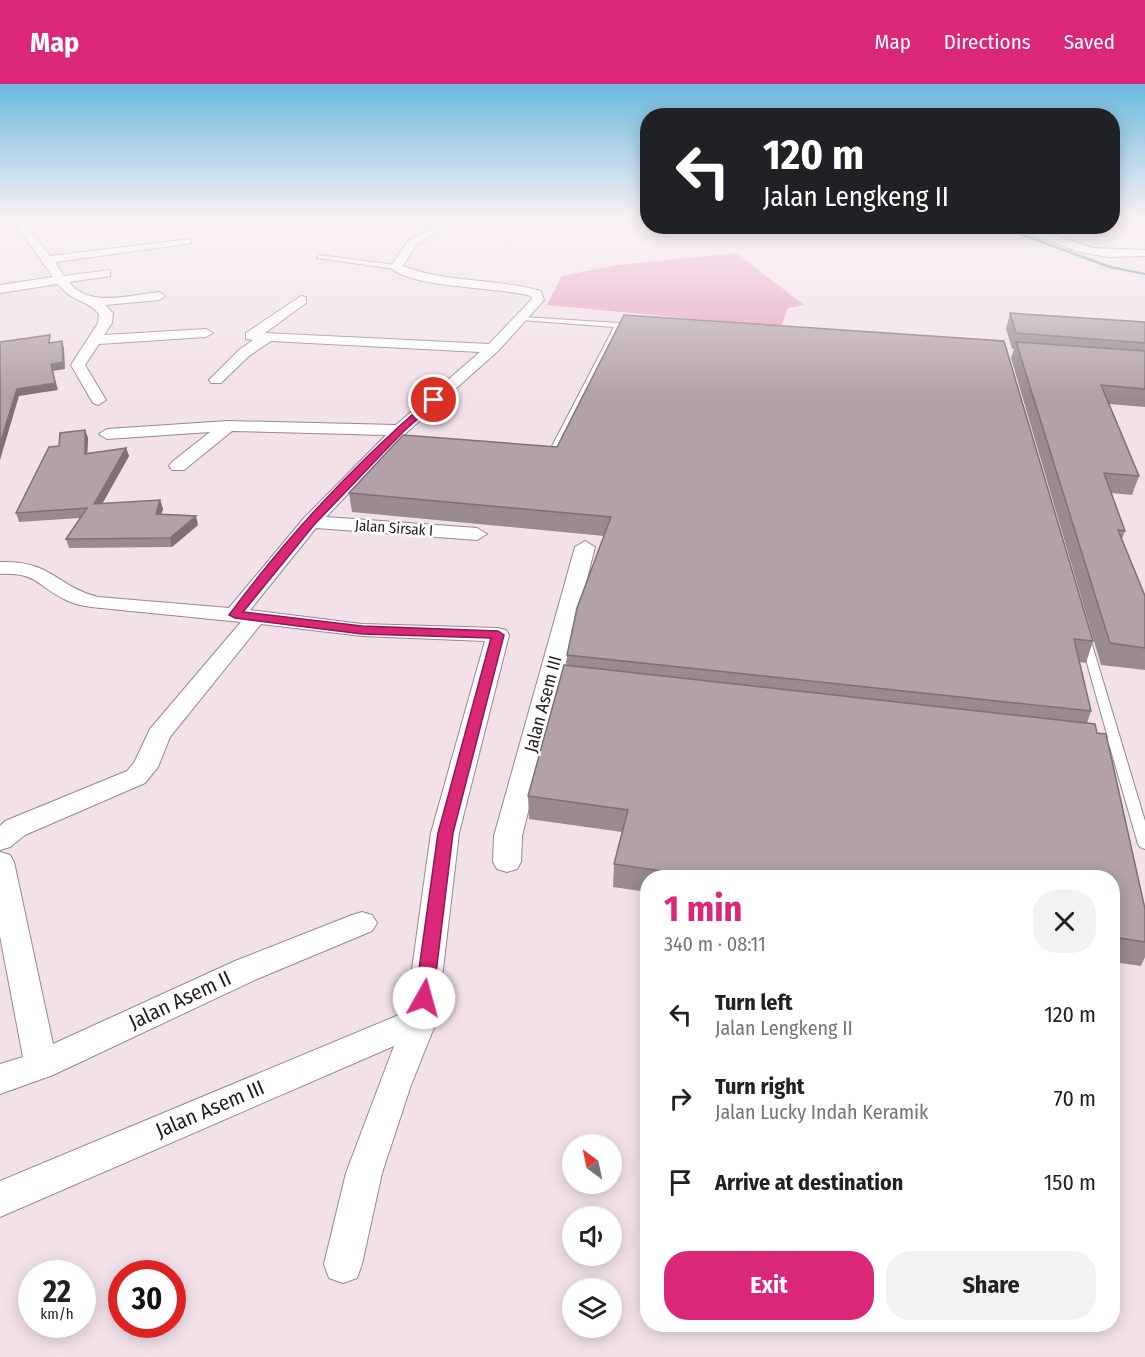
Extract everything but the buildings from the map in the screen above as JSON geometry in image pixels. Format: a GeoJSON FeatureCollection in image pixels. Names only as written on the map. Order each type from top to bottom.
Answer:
{"type":"FeatureCollection","features":[{"type":"Feature","properties":{"kind":"street"},"geometry":{"type":"LineString","coordinates":[[0,289],[66,278]]}},
{"type":"Feature","properties":{"kind":"street"},"geometry":{"type":"LineString","coordinates":[[0,840],[15,828],[136,777],[145,767],[159,735],[246,616],[310,522],[400,430],[493,348],[522,319],[539,297],[532,292],[436,278]]}},
{"type":"Feature","properties":{"kind":"street"},"geometry":{"type":"LineString","coordinates":[[62,279],[75,297],[102,307],[107,317],[78,365],[98,400]]}},
{"type":"Feature","properties":{"kind":"street"},"geometry":{"type":"LineString","coordinates":[[91,302],[159,296]]}},
{"type":"Feature","properties":{"kind":"street"},"geometry":{"type":"LineString","coordinates":[[301,300],[250,334],[266,338],[493,348]]}},
{"type":"Feature","properties":{"kind":"street"},"geometry":{"type":"LineString","coordinates":[[92,340],[206,333]]}},
{"type":"Feature","properties":{"kind":"street"},"geometry":{"type":"LineString","coordinates":[[216,380],[244,353],[266,338]]}},
{"type":"Feature","properties":{"kind":"street"},"geometry":{"type":"LineString","coordinates":[[107,434],[228,426],[400,430]]}},
{"type":"Feature","properties":{"kind":"street"},"geometry":{"type":"LineString","coordinates":[[178,466],[228,426]]}},
{"type":"Feature","properties":{"kind":"street","name":"Jalan Sirsak I"},"geometry":{"type":"LineString","coordinates":[[310,522],[477,534]]}},
{"type":"Feature","properties":{"kind":"street","name":"Jalan Asem III"},"geometry":{"type":"LineString","coordinates":[[507,862],[508,836],[556,681],[585,547]]}},
{"type":"Feature","properties":{"kind":"street"},"geometry":{"type":"LineString","coordinates":[[0,568],[21,567],[37,572],[83,601],[246,616],[362,630],[498,635],[445,833],[421,1020],[394,1084],[364,1173],[343,1264]]}},
{"type":"Feature","properties":{"kind":"street"},"geometry":{"type":"LineString","coordinates":[[0,862],[41,1065]]}},
{"type":"Feature","properties":{"kind":"street","name":"Jalan Asem II"},"geometry":{"type":"LineString","coordinates":[[0,1079],[41,1065],[246,969],[362,923]]}},
{"type":"Feature","properties":{"kind":"street","name":"Jalan Asem III"},"geometry":{"type":"LineString","coordinates":[[0,1199],[421,1020]]}},
{"type":"Feature","properties":{"kind":"lane"},"geometry":{"type":"LineString","coordinates":[[522,319],[642,327]]}},
{"type":"Feature","properties":{"kind":"lane"},"geometry":{"type":"LineString","coordinates":[[554,450],[618,325]]}},
{"type":"Feature","properties":{"kind":"lane"},"geometry":{"type":"LineString","coordinates":[[1083,629],[1145,844]]}},
{"type":"Feature","properties":{"kind":"lane"},"geometry":{"type":"LineString","coordinates":[[1079,739],[1115,743]]}},
{"type":"Feature","properties":{"kind":"shaded area"},"geometry":{"type":"Polygon","coordinates":[[[561,278],[769,278],[804,305],[788,308],[781,327],[547,305],[561,278]]]}},
{"type":"Feature","properties":{"kind":"route"},"geometry":{"type":"LineString","coordinates":[[424,998],[445,833],[470,732],[498,635],[362,630],[235,615],[310,522],[400,430],[434,400]]}}]}
